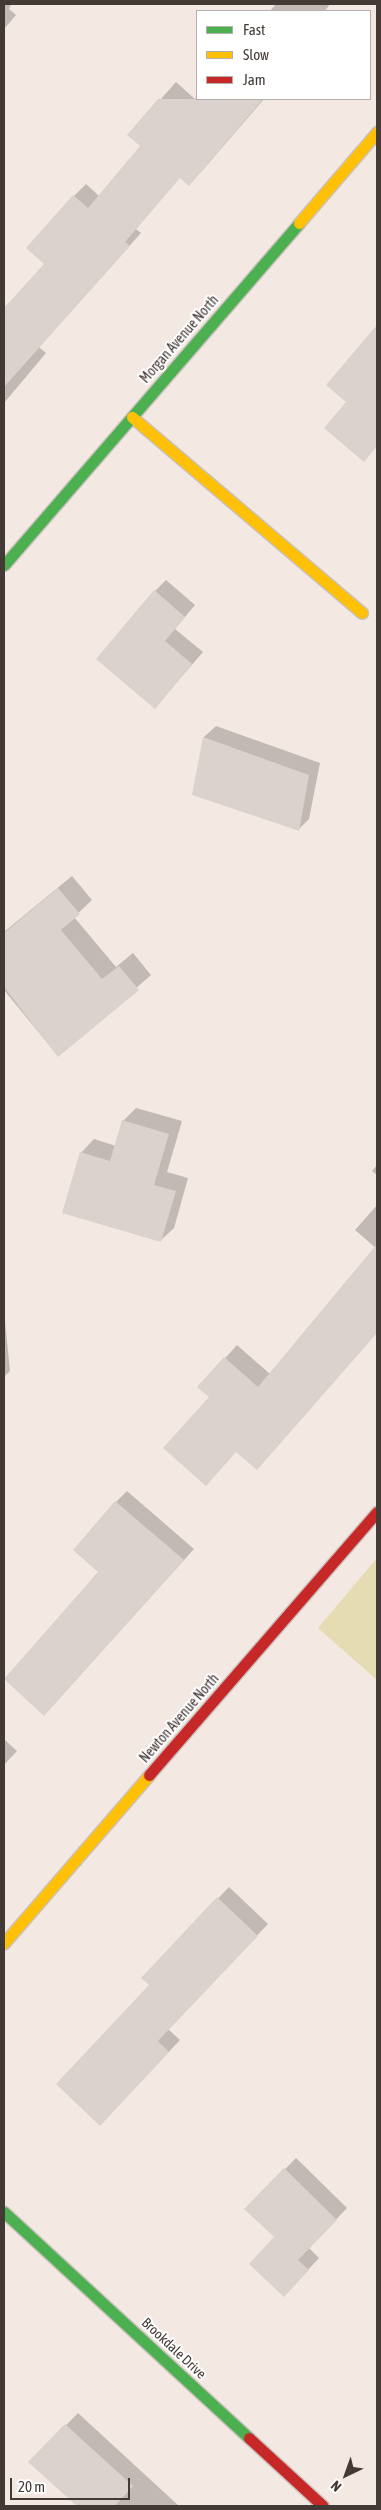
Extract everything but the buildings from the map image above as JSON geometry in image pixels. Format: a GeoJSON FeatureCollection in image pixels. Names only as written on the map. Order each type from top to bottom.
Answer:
{"type":"FeatureCollection","features":[{"type":"Feature","properties":{"kind":"street","name":"Morgan Avenue North"},"geometry":{"type":"LineString","coordinates":[[4,565],[377,132]]}},
{"type":"Feature","properties":{"kind":"street"},"geometry":{"type":"LineString","coordinates":[[132,417],[362,613]]}},
{"type":"Feature","properties":{"kind":"street","name":"Newton Avenue North"},"geometry":{"type":"LineString","coordinates":[[4,1943],[377,1512]]}},
{"type":"Feature","properties":{"kind":"street","name":"Brookdale Drive"},"geometry":{"type":"LineString","coordinates":[[4,2212],[323,2506]]}},
{"type":"Feature","properties":{"kind":"shaded area"},"geometry":{"type":"Polygon","coordinates":[[[377,1558],[377,1680],[318,1628],[377,1558]]]}},
{"type":"Feature","properties":{"kind":"traffic: fast"},"geometry":{"type":"LineString","coordinates":[[4,565],[299,223]]}},
{"type":"Feature","properties":{"kind":"traffic: fast"},"geometry":{"type":"LineString","coordinates":[[4,2212],[249,2438]]}},
{"type":"Feature","properties":{"kind":"traffic: slow"},"geometry":{"type":"LineString","coordinates":[[299,223],[377,132]]}},
{"type":"Feature","properties":{"kind":"traffic: slow"},"geometry":{"type":"LineString","coordinates":[[132,417],[362,613]]}},
{"type":"Feature","properties":{"kind":"traffic: slow"},"geometry":{"type":"LineString","coordinates":[[4,1943],[149,1775]]}},
{"type":"Feature","properties":{"kind":"traffic: jam"},"geometry":{"type":"LineString","coordinates":[[149,1775],[377,1512]]}},
{"type":"Feature","properties":{"kind":"traffic: jam"},"geometry":{"type":"LineString","coordinates":[[249,2438],[323,2506]]}}]}
